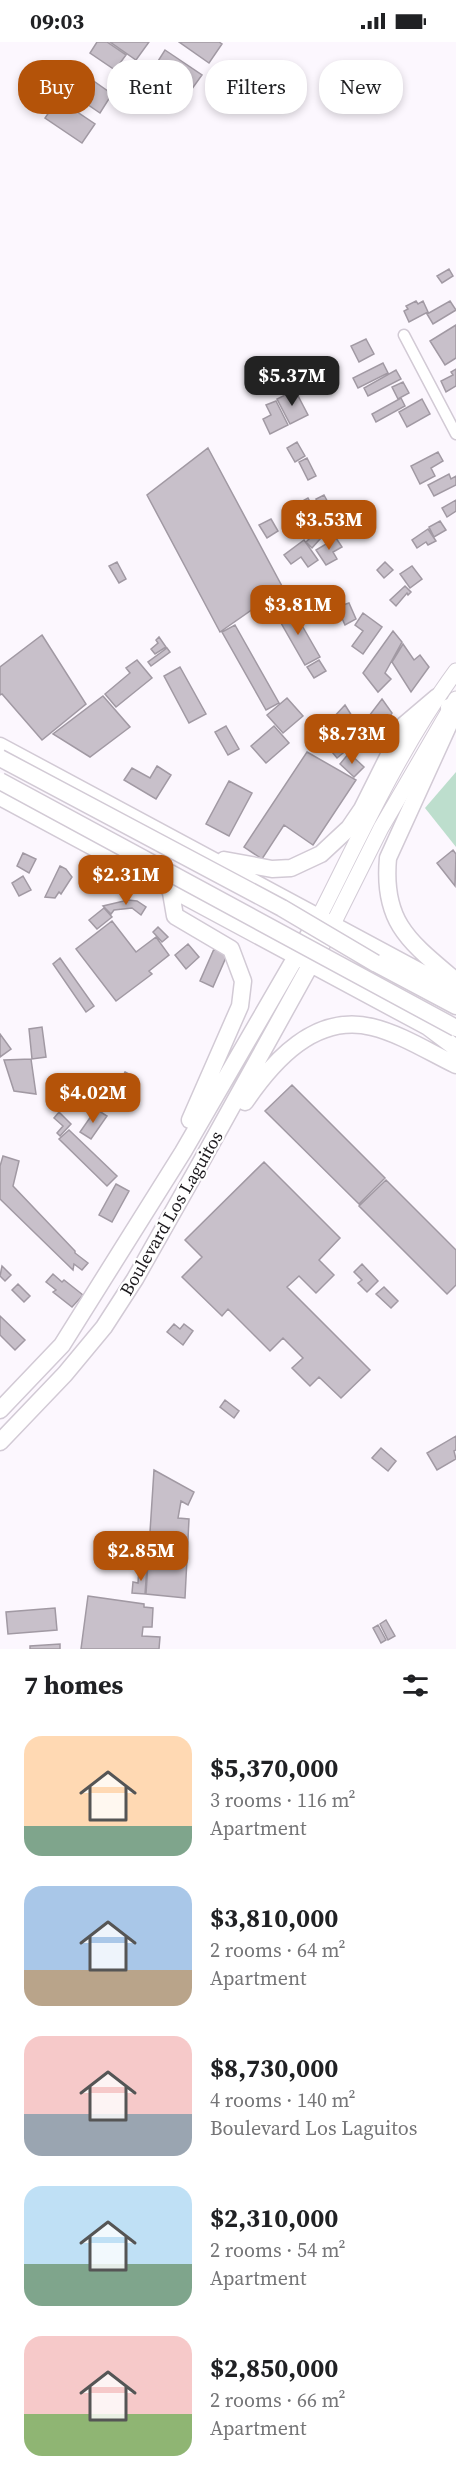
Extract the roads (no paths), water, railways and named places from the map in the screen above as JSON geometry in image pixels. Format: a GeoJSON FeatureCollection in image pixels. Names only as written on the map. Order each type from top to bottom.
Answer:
{"type":"FeatureCollection","features":[{"type":"Feature","properties":{"kind":"main road"},"geometry":{"type":"LineString","coordinates":[[326,920],[388,783],[447,701],[456,671]]}},
{"type":"Feature","properties":{"kind":"main road"},"geometry":{"type":"LineString","coordinates":[[203,855],[272,869],[291,867],[321,854],[349,828],[362,809],[404,725],[447,701]]}},
{"type":"Feature","properties":{"kind":"main road"},"geometry":{"type":"LineString","coordinates":[[447,701],[450,722],[388,858],[386,882],[388,901],[395,920],[411,941],[456,981]]}},
{"type":"Feature","properties":{"kind":"main road"},"geometry":{"type":"LineString","coordinates":[[0,746],[456,991]]}},
{"type":"Feature","properties":{"kind":"main road"},"geometry":{"type":"LineString","coordinates":[[0,758],[282,908],[375,963],[456,1006]]}},
{"type":"Feature","properties":{"kind":"main road"},"geometry":{"type":"LineString","coordinates":[[0,781],[456,1028]]}},
{"type":"Feature","properties":{"kind":"main road"},"geometry":{"type":"LineString","coordinates":[[0,797],[428,1027],[456,1048]]}},
{"type":"Feature","properties":{"kind":"main road"},"geometry":{"type":"LineString","coordinates":[[170,887],[175,916],[231,949],[243,981],[240,1006],[189,1122],[183,1140],[183,1152]]}},
{"type":"Feature","properties":{"kind":"main road","name":"Boulevard Los Laguitos"},"geometry":{"type":"LineString","coordinates":[[0,1410],[62,1345],[183,1152],[297,956],[326,920]]}},
{"type":"Feature","properties":{"kind":"main road","name":"Boulevard Los Laguitos"},"geometry":{"type":"LineString","coordinates":[[0,1442],[65,1374],[104,1327],[135,1279],[313,964],[326,920]]}},
{"type":"Feature","properties":{"kind":"main road"},"geometry":{"type":"LineString","coordinates":[[201,1164],[264,1074],[279,1057],[303,1039],[323,1030],[347,1025],[370,1026],[390,1033],[456,1065]]}},
{"type":"Feature","properties":{"kind":"street"},"geometry":{"type":"LineString","coordinates":[[404,335],[456,434]]}}]}
